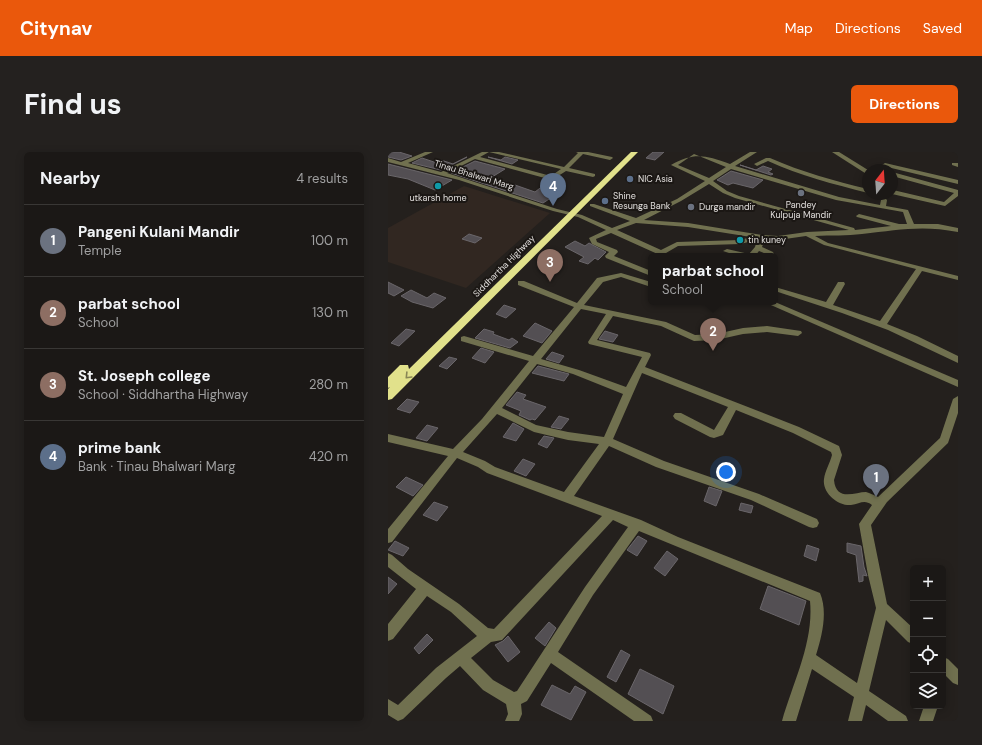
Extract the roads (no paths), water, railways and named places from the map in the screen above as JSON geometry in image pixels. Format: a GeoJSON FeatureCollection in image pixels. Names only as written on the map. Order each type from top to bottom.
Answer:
{"type":"FeatureCollection","features":[{"type":"Feature","properties":{"kind":"highway","name":"Siddhartha Highway"},"geometry":{"type":"LineString","coordinates":[[388,396],[628,152]]}},
{"type":"Feature","properties":{"kind":"highway","name":"Siddhartha Highway"},"geometry":{"type":"LineString","coordinates":[[388,384],[569,213],[636,152]]}},
{"type":"Feature","properties":{"kind":"street"},"geometry":{"type":"LineString","coordinates":[[388,168],[430,152]]}},
{"type":"Feature","properties":{"kind":"street"},"geometry":{"type":"LineString","coordinates":[[442,174],[486,152]]}},
{"type":"Feature","properties":{"kind":"street"},"geometry":{"type":"LineString","coordinates":[[492,152],[593,175]]}},
{"type":"Feature","properties":{"kind":"street"},"geometry":{"type":"LineString","coordinates":[[579,152],[610,158]]}},
{"type":"Feature","properties":{"kind":"street"},"geometry":{"type":"LineString","coordinates":[[476,158],[552,178],[565,169],[582,152]]}},
{"type":"Feature","properties":{"kind":"street"},"geometry":{"type":"LineString","coordinates":[[861,232],[738,197],[704,178],[674,165],[693,152],[731,167],[838,200],[906,211],[910,224],[914,226]]}},
{"type":"Feature","properties":{"kind":"street"},"geometry":{"type":"LineString","coordinates":[[648,274],[609,256],[614,252],[592,241],[592,238],[637,221],[678,200],[754,152]]}},
{"type":"Feature","properties":{"kind":"street"},"geometry":{"type":"LineString","coordinates":[[835,152],[862,169]]}},
{"type":"Feature","properties":{"kind":"street","name":"Tinau Bhalwari Marg"},"geometry":{"type":"LineString","coordinates":[[388,160],[442,174],[555,210],[569,213],[612,230],[663,253]]}},
{"type":"Feature","properties":{"kind":"street"},"geometry":{"type":"LineString","coordinates":[[758,164],[770,160],[790,169],[862,189]]}},
{"type":"Feature","properties":{"kind":"street"},"geometry":{"type":"LineString","coordinates":[[898,168],[958,182]]}},
{"type":"Feature","properties":{"kind":"street"},"geometry":{"type":"LineString","coordinates":[[898,176],[958,192]]}},
{"type":"Feature","properties":{"kind":"street"},"geometry":{"type":"LineString","coordinates":[[898,193],[945,204],[958,192]]}},
{"type":"Feature","properties":{"kind":"street"},"geometry":{"type":"LineString","coordinates":[[883,208],[884,200]]}},
{"type":"Feature","properties":{"kind":"street"},"geometry":{"type":"LineString","coordinates":[[592,205],[637,221],[688,225],[762,237],[778,238],[807,234],[861,232],[902,226],[938,226],[958,230]]}},
{"type":"Feature","properties":{"kind":"street"},"geometry":{"type":"LineString","coordinates":[[859,216],[902,226]]}},
{"type":"Feature","properties":{"kind":"street"},"geometry":{"type":"LineString","coordinates":[[807,234],[826,244],[958,278]]}},
{"type":"Feature","properties":{"kind":"street"},"geometry":{"type":"LineString","coordinates":[[754,253],[758,248],[762,237]]}},
{"type":"Feature","properties":{"kind":"street"},"geometry":{"type":"LineString","coordinates":[[666,253],[677,244],[740,242],[762,237]]}},
{"type":"Feature","properties":{"kind":"street"},"geometry":{"type":"LineString","coordinates":[[758,248],[768,253]]}},
{"type":"Feature","properties":{"kind":"street"},"geometry":{"type":"LineString","coordinates":[[727,251],[735,253]]}},
{"type":"Feature","properties":{"kind":"street"},"geometry":{"type":"LineString","coordinates":[[882,325],[920,268]]}},
{"type":"Feature","properties":{"kind":"street"},"geometry":{"type":"LineString","coordinates":[[388,538],[454,454],[486,422],[600,280],[621,275],[648,285]]}},
{"type":"Feature","properties":{"kind":"street"},"geometry":{"type":"LineString","coordinates":[[643,283],[648,278]]}},
{"type":"Feature","properties":{"kind":"street"},"geometry":{"type":"LineString","coordinates":[[521,283],[579,306],[663,324],[694,338],[716,337],[743,331],[767,329],[798,333]]}},
{"type":"Feature","properties":{"kind":"street"},"geometry":{"type":"LineString","coordinates":[[828,306],[841,284]]}},
{"type":"Feature","properties":{"kind":"street"},"geometry":{"type":"LineString","coordinates":[[778,290],[882,325],[940,350],[958,360]]}},
{"type":"Feature","properties":{"kind":"street"},"geometry":{"type":"LineString","coordinates":[[775,305],[958,384]]}},
{"type":"Feature","properties":{"kind":"street"},"geometry":{"type":"LineString","coordinates":[[566,498],[607,441],[628,392],[647,355],[592,342],[611,313]]}},
{"type":"Feature","properties":{"kind":"street"},"geometry":{"type":"LineString","coordinates":[[464,339],[506,350],[535,361],[576,372],[628,392]]}},
{"type":"Feature","properties":{"kind":"street"},"geometry":{"type":"LineString","coordinates":[[641,369],[796,430],[835,449],[838,455],[829,480],[830,487],[834,493],[842,498],[851,500],[866,497],[875,500],[878,504]]}},
{"type":"Feature","properties":{"kind":"street"},"geometry":{"type":"LineString","coordinates":[[855,721],[882,608],[874,575],[865,524],[878,504],[944,440],[958,399]]}},
{"type":"Feature","properties":{"kind":"street"},"geometry":{"type":"LineString","coordinates":[[678,416],[714,434],[719,432],[733,406]]}},
{"type":"Feature","properties":{"kind":"street"},"geometry":{"type":"LineString","coordinates":[[495,409],[534,428],[568,436],[607,441],[660,464],[755,497],[812,523]]}},
{"type":"Feature","properties":{"kind":"street"},"geometry":{"type":"LineString","coordinates":[[388,438],[454,454],[484,464],[491,470],[637,524],[674,541],[816,597],[818,608],[810,659],[794,701],[789,721]]}},
{"type":"Feature","properties":{"kind":"street"},"geometry":{"type":"LineString","coordinates":[[396,714],[461,657],[488,636],[497,635],[611,514]]}},
{"type":"Feature","properties":{"kind":"street"},"geometry":{"type":"LineString","coordinates":[[513,700],[522,696],[589,591],[637,524]]}},
{"type":"Feature","properties":{"kind":"street"},"geometry":{"type":"LineString","coordinates":[[388,559],[425,588],[455,608],[479,631],[488,636]]}},
{"type":"Feature","properties":{"kind":"street"},"geometry":{"type":"LineString","coordinates":[[388,634],[425,588]]}},
{"type":"Feature","properties":{"kind":"street"},"geometry":{"type":"LineString","coordinates":[[882,608],[910,634]]}},
{"type":"Feature","properties":{"kind":"street"},"geometry":{"type":"LineString","coordinates":[[550,654],[646,721]]}},
{"type":"Feature","properties":{"kind":"street"},"geometry":{"type":"LineString","coordinates":[[461,657],[488,685],[513,700]]}},
{"type":"Feature","properties":{"kind":"street"},"geometry":{"type":"LineString","coordinates":[[810,659],[901,721]]}},
{"type":"Feature","properties":{"kind":"street"},"geometry":{"type":"LineString","coordinates":[[946,668],[958,678]]}},
{"type":"Feature","properties":{"kind":"street"},"geometry":{"type":"LineString","coordinates":[[512,721],[515,714],[513,700]]}},
{"type":"Feature","properties":{"kind":"street"},"geometry":{"type":"LineString","coordinates":[[926,721],[930,709]]}},
{"type":"Feature","properties":{"kind":"place","name":"NIC Asia"},"geometry":{"type":"Point","coordinates":[630,179]}},
{"type":"Feature","properties":{"kind":"place","name":"utkarsh home"},"geometry":{"type":"Point","coordinates":[438,186]}},
{"type":"Feature","properties":{"kind":"place","name":"Pandey Kulpuja Mandir"},"geometry":{"type":"Point","coordinates":[801,193]}},
{"type":"Feature","properties":{"kind":"place","name":"Shine Resunga Bank"},"geometry":{"type":"Point","coordinates":[605,201]}},
{"type":"Feature","properties":{"kind":"place","name":"prime bank"},"geometry":{"type":"Point","coordinates":[553,206]}},
{"type":"Feature","properties":{"kind":"place","name":"Durga mandir"},"geometry":{"type":"Point","coordinates":[691,207]}},
{"type":"Feature","properties":{"kind":"place","name":"tin kuney"},"geometry":{"type":"Point","coordinates":[740,240]}},
{"type":"Feature","properties":{"kind":"place","name":"St. Joseph college"},"geometry":{"type":"Point","coordinates":[550,282]}},
{"type":"Feature","properties":{"kind":"place","name":"parbat school"},"geometry":{"type":"Point","coordinates":[713,351]}},
{"type":"Feature","properties":{"kind":"place","name":"Pangeni Kulani Mandir"},"geometry":{"type":"Point","coordinates":[876,497]}}]}
